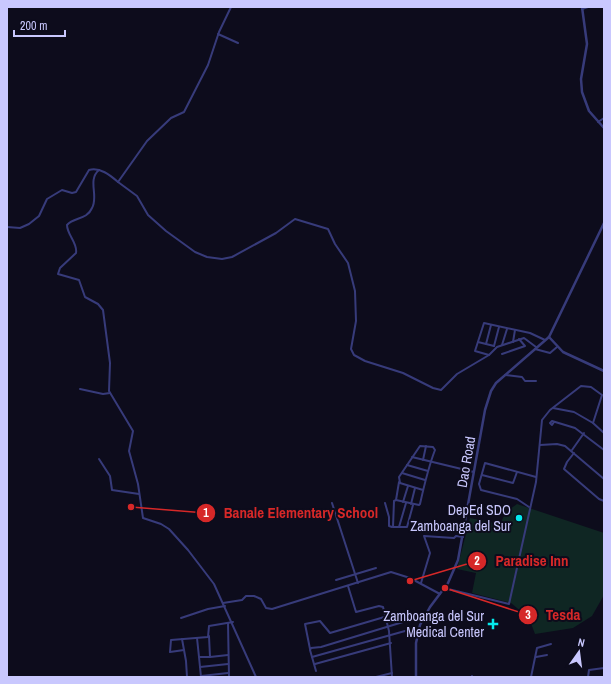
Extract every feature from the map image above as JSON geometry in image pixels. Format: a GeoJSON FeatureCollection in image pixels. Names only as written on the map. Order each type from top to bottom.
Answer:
{"type":"FeatureCollection","features":[{"type":"Feature","properties":{"kind":"street"},"geometry":{"type":"LineString","coordinates":[[118,182],[147,141],[171,118],[181,115],[184,112],[209,62],[218,34],[231,7]]}},
{"type":"Feature","properties":{"kind":"street"},"geometry":{"type":"LineString","coordinates":[[588,7],[582,8],[587,47],[581,86],[587,107],[604,128]]}},
{"type":"Feature","properties":{"kind":"street"},"geometry":{"type":"LineString","coordinates":[[218,34],[238,43]]}},
{"type":"Feature","properties":{"kind":"street"},"geometry":{"type":"LineString","coordinates":[[598,122],[604,118]]}},
{"type":"Feature","properties":{"kind":"street"},"geometry":{"type":"LineString","coordinates":[[7,227],[24,226],[39,216],[47,199],[63,189],[72,193],[76,192],[89,170],[99,170],[137,196],[152,219],[183,244],[202,256],[222,259],[232,257],[276,233],[295,219],[328,229],[334,244],[350,267],[356,297],[355,328],[351,349],[354,355],[365,361],[403,373],[433,388],[441,390],[457,374],[489,355],[497,347],[519,339],[526,338],[535,348],[550,353],[557,347]]}},
{"type":"Feature","properties":{"kind":"street"},"geometry":{"type":"LineString","coordinates":[[99,170],[94,178],[95,195],[93,207],[85,217],[68,225],[68,229],[77,248],[76,253],[60,268],[58,273],[61,276],[79,280],[84,297],[98,304],[103,310],[110,363],[110,393],[133,430],[129,451],[138,484],[143,518],[164,526],[181,542],[214,584],[256,677]]}},
{"type":"Feature","properties":{"kind":"street"},"geometry":{"type":"LineString","coordinates":[[604,222],[549,337],[563,352],[604,371]]}},
{"type":"Feature","properties":{"kind":"street"},"geometry":{"type":"LineString","coordinates":[[489,355],[476,352],[483,324],[530,333],[545,340]]}},
{"type":"Feature","properties":{"kind":"street"},"geometry":{"type":"LineString","coordinates":[[486,344],[491,325]]}},
{"type":"Feature","properties":{"kind":"street"},"geometry":{"type":"LineString","coordinates":[[494,346],[500,327]]}},
{"type":"Feature","properties":{"kind":"street"},"geometry":{"type":"LineString","coordinates":[[502,345],[508,329]]}},
{"type":"Feature","properties":{"kind":"street"},"geometry":{"type":"LineString","coordinates":[[514,342],[515,330]]}},
{"type":"Feature","properties":{"kind":"street","name":"Dao Road"},"geometry":{"type":"LineString","coordinates":[[416,677],[416,643],[420,625],[456,567],[489,396],[493,387],[505,375],[549,337]]}},
{"type":"Feature","properties":{"kind":"street"},"geometry":{"type":"LineString","coordinates":[[502,354],[525,346],[519,339]]}},
{"type":"Feature","properties":{"kind":"street"},"geometry":{"type":"LineString","coordinates":[[478,342],[497,347]]}},
{"type":"Feature","properties":{"kind":"street"},"geometry":{"type":"LineString","coordinates":[[505,375],[522,377],[525,381],[536,381]]}},
{"type":"Feature","properties":{"kind":"street"},"geometry":{"type":"LineString","coordinates":[[444,588],[509,604],[536,477],[541,423],[553,408],[578,388],[584,386],[591,387],[598,391],[602,396],[593,423]]}},
{"type":"Feature","properties":{"kind":"street"},"geometry":{"type":"LineString","coordinates":[[80,389],[103,394],[110,393]]}},
{"type":"Feature","properties":{"kind":"street"},"geometry":{"type":"LineString","coordinates":[[553,408],[574,412],[593,423],[604,433]]}},
{"type":"Feature","properties":{"kind":"street"},"geometry":{"type":"LineString","coordinates":[[554,422],[569,425],[584,434],[604,450]]}},
{"type":"Feature","properties":{"kind":"street"},"geometry":{"type":"LineString","coordinates":[[572,450],[584,434]]}},
{"type":"Feature","properties":{"kind":"street"},"geometry":{"type":"LineString","coordinates":[[540,446],[560,444],[572,450],[604,479]]}},
{"type":"Feature","properties":{"kind":"street"},"geometry":{"type":"LineString","coordinates":[[392,527],[394,501],[396,500],[399,477],[421,445],[435,448],[419,505],[396,500]]}},
{"type":"Feature","properties":{"kind":"street"},"geometry":{"type":"LineString","coordinates":[[423,460],[426,446]]}},
{"type":"Feature","properties":{"kind":"street"},"geometry":{"type":"LineString","coordinates":[[574,453],[564,469],[604,501]]}},
{"type":"Feature","properties":{"kind":"street"},"geometry":{"type":"LineString","coordinates":[[412,457],[475,472]]}},
{"type":"Feature","properties":{"kind":"street"},"geometry":{"type":"LineString","coordinates":[[99,459],[110,476],[112,490],[139,494]]}},
{"type":"Feature","properties":{"kind":"street"},"geometry":{"type":"LineString","coordinates":[[529,507],[517,499],[481,490],[479,486],[486,463],[536,477]]}},
{"type":"Feature","properties":{"kind":"street"},"geometry":{"type":"LineString","coordinates":[[407,465],[428,470]]}},
{"type":"Feature","properties":{"kind":"street"},"geometry":{"type":"LineString","coordinates":[[482,475],[513,483],[517,472]]}},
{"type":"Feature","properties":{"kind":"street"},"geometry":{"type":"LineString","coordinates":[[402,473],[425,480]]}},
{"type":"Feature","properties":{"kind":"street"},"geometry":{"type":"LineString","coordinates":[[398,482],[423,490]]}},
{"type":"Feature","properties":{"kind":"street"},"geometry":{"type":"LineString","coordinates":[[399,527],[408,486]]}},
{"type":"Feature","properties":{"kind":"street"},"geometry":{"type":"LineString","coordinates":[[392,527],[407,527],[416,488]]}},
{"type":"Feature","properties":{"kind":"street"},"geometry":{"type":"LineString","coordinates":[[332,503],[358,582]]}},
{"type":"Feature","properties":{"kind":"street"},"geometry":{"type":"LineString","coordinates":[[385,503],[389,517],[389,526],[392,527]]}},
{"type":"Feature","properties":{"kind":"street"},"geometry":{"type":"LineString","coordinates":[[421,583],[430,553],[424,536],[454,538],[456,536],[463,537]]}},
{"type":"Feature","properties":{"kind":"street"},"geometry":{"type":"LineString","coordinates":[[336,580],[376,568]]}},
{"type":"Feature","properties":{"kind":"street"},"geometry":{"type":"LineString","coordinates":[[223,603],[242,600],[246,596],[254,596],[261,599],[265,607],[269,609],[394,572],[421,583],[440,594]]}},
{"type":"Feature","properties":{"kind":"street"},"geometry":{"type":"LineString","coordinates":[[348,586],[356,612],[380,606],[383,607],[389,627],[392,677]]}},
{"type":"Feature","properties":{"kind":"street"},"geometry":{"type":"LineString","coordinates":[[181,618],[208,609],[225,606]]}},
{"type":"Feature","properties":{"kind":"street"},"geometry":{"type":"LineString","coordinates":[[316,671],[305,624],[320,621],[330,633],[398,613]]}},
{"type":"Feature","properties":{"kind":"street"},"geometry":{"type":"LineString","coordinates":[[210,656],[209,626],[232,622]]}},
{"type":"Feature","properties":{"kind":"street"},"geometry":{"type":"LineString","coordinates":[[310,649],[403,622]]}},
{"type":"Feature","properties":{"kind":"street"},"geometry":{"type":"LineString","coordinates":[[228,623],[229,677]]}},
{"type":"Feature","properties":{"kind":"street"},"geometry":{"type":"LineString","coordinates":[[604,627],[604,660]]}},
{"type":"Feature","properties":{"kind":"street"},"geometry":{"type":"LineString","coordinates":[[312,657],[405,631]]}},
{"type":"Feature","properties":{"kind":"street"},"geometry":{"type":"LineString","coordinates":[[184,650],[170,652],[171,640],[209,636]]}},
{"type":"Feature","properties":{"kind":"street"},"geometry":{"type":"LineString","coordinates":[[197,638],[201,677],[228,673]]}},
{"type":"Feature","properties":{"kind":"street"},"geometry":{"type":"LineString","coordinates":[[182,639],[187,677]]}},
{"type":"Feature","properties":{"kind":"street"},"geometry":{"type":"LineString","coordinates":[[314,664],[391,643]]}},
{"type":"Feature","properties":{"kind":"street"},"geometry":{"type":"LineString","coordinates":[[531,677],[538,647],[551,644]]}},
{"type":"Feature","properties":{"kind":"street"},"geometry":{"type":"LineString","coordinates":[[199,657],[228,655]]}},
{"type":"Feature","properties":{"kind":"street"},"geometry":{"type":"LineString","coordinates":[[536,657],[547,655]]}},
{"type":"Feature","properties":{"kind":"street"},"geometry":{"type":"LineString","coordinates":[[200,667],[228,664]]}},
{"type":"Feature","properties":{"kind":"street"},"geometry":{"type":"LineString","coordinates":[[588,677],[589,670],[604,668]]}},
{"type":"Feature","properties":{"kind":"street"},"geometry":{"type":"LineString","coordinates":[[376,677],[392,673]]}},
{"type":"Feature","properties":{"kind":"green space"},"geometry":{"type":"Polygon","coordinates":[[[517,504],[604,533],[604,595],[592,616],[573,628],[535,634],[529,618],[511,603],[472,593],[476,573],[457,569],[470,518],[500,524],[506,512],[517,504]]]}},
{"type":"Feature","properties":{"kind":"place","name":"Banale Elementary School"},"geometry":{"type":"Point","coordinates":[131,507]}},
{"type":"Feature","properties":{"kind":"place","name":"DepEd SDO Zamboanga del Sur"},"geometry":{"type":"Point","coordinates":[519,518]}},
{"type":"Feature","properties":{"kind":"place","name":"Paradise Inn"},"geometry":{"type":"Point","coordinates":[410,581]}},
{"type":"Feature","properties":{"kind":"place","name":"Tesda"},"geometry":{"type":"Point","coordinates":[445,588]}},
{"type":"Feature","properties":{"kind":"place","name":"Zamboanga del Sur Medical Center"},"geometry":{"type":"Point","coordinates":[493,624]}}]}
